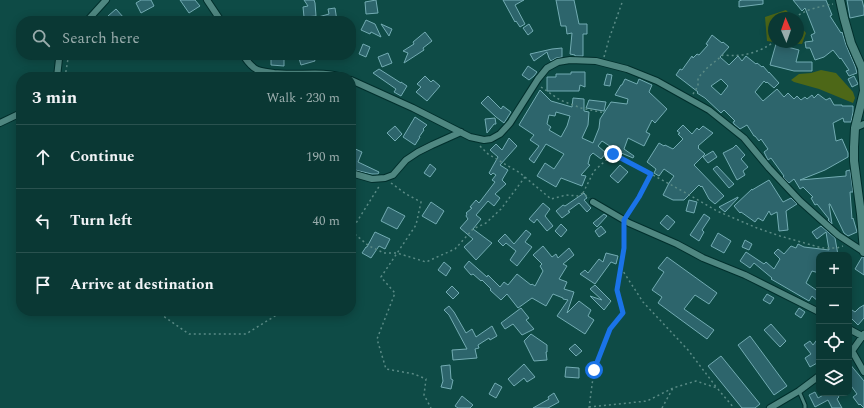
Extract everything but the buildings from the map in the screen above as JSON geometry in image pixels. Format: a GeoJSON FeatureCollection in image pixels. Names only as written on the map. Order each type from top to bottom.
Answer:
{"type":"FeatureCollection","features":[{"type":"Feature","properties":{"kind":"street"},"geometry":{"type":"LineString","coordinates":[[92,16],[106,0]]}},
{"type":"Feature","properties":{"kind":"street"},"geometry":{"type":"LineString","coordinates":[[207,0],[218,16]]}},
{"type":"Feature","properties":{"kind":"street"},"geometry":{"type":"LineString","coordinates":[[840,1],[851,43],[862,68],[864,91],[856,128],[854,161],[864,252]]}},
{"type":"Feature","properties":{"kind":"street"},"geometry":{"type":"LineString","coordinates":[[58,72],[59,60]]}},
{"type":"Feature","properties":{"kind":"street"},"geometry":{"type":"LineString","coordinates":[[247,60],[258,70],[272,72]]}},
{"type":"Feature","properties":{"kind":"street"},"geometry":{"type":"LineString","coordinates":[[356,82],[470,137],[484,140],[491,139],[500,134],[510,123],[547,68],[558,62],[570,60],[596,61],[627,69],[657,81],[710,110],[744,138],[769,168],[800,201],[838,235],[864,252]]}},
{"type":"Feature","properties":{"kind":"street"},"geometry":{"type":"LineString","coordinates":[[0,123],[16,115]]}},
{"type":"Feature","properties":{"kind":"street"},"geometry":{"type":"LineString","coordinates":[[856,128],[864,124]]}},
{"type":"Feature","properties":{"kind":"street"},"geometry":{"type":"LineString","coordinates":[[356,174],[372,179],[385,178],[392,175],[406,160],[418,152],[461,132]]}},
{"type":"Feature","properties":{"kind":"street"},"geometry":{"type":"LineString","coordinates":[[593,202],[629,223],[677,244],[703,258],[745,275],[816,310]]}},
{"type":"Feature","properties":{"kind":"street"},"geometry":{"type":"LineString","coordinates":[[852,330],[863,335],[852,349]]}},
{"type":"Feature","properties":{"kind":"street"},"geometry":{"type":"LineString","coordinates":[[852,355],[864,372]]}},
{"type":"Feature","properties":{"kind":"street"},"geometry":{"type":"LineString","coordinates":[[770,408],[799,391],[816,378]]}},
{"type":"Feature","properties":{"kind":"lane"},"geometry":{"type":"LineString","coordinates":[[799,391],[805,408]]}},
{"type":"Feature","properties":{"kind":"path"},"geometry":{"type":"LineString","coordinates":[[602,62],[623,0]]}},
{"type":"Feature","properties":{"kind":"path"},"geometry":{"type":"LineString","coordinates":[[804,12],[840,1]]}},
{"type":"Feature","properties":{"kind":"path"},"geometry":{"type":"LineString","coordinates":[[691,99],[698,86],[698,78],[707,68],[723,55],[732,56],[753,54],[768,46]]}},
{"type":"Feature","properties":{"kind":"path"},"geometry":{"type":"LineString","coordinates":[[66,72],[67,60]]}},
{"type":"Feature","properties":{"kind":"path"},"geometry":{"type":"LineString","coordinates":[[536,83],[560,100],[581,108],[604,113]]}},
{"type":"Feature","properties":{"kind":"path"},"geometry":{"type":"LineString","coordinates":[[470,137],[488,154],[520,173],[551,199],[566,195],[578,196],[583,193],[594,171],[613,154],[686,193],[717,212],[757,228],[822,248],[836,248],[851,244]]}},
{"type":"Feature","properties":{"kind":"path"},"geometry":{"type":"LineString","coordinates":[[651,174],[639,197],[624,220],[624,248],[617,290],[623,313],[610,329],[594,370],[589,407],[647,401],[673,388],[696,381],[717,388]]}},
{"type":"Feature","properties":{"kind":"path"},"geometry":{"type":"LineString","coordinates":[[356,235],[369,246],[384,253],[397,253],[426,262],[455,249],[473,230],[486,223],[501,209],[525,177]]}},
{"type":"Feature","properties":{"kind":"path"},"geometry":{"type":"LineString","coordinates":[[356,223],[385,178],[406,194],[421,202],[416,225],[381,277],[396,293],[376,339],[386,369],[414,374],[426,380],[424,395],[431,408]]}},
{"type":"Feature","properties":{"kind":"path"},"geometry":{"type":"LineString","coordinates":[[583,193],[593,202]]}},
{"type":"Feature","properties":{"kind":"path"},"geometry":{"type":"LineString","coordinates":[[621,268],[643,302],[688,350],[734,408]]}},
{"type":"Feature","properties":{"kind":"path"},"geometry":{"type":"LineString","coordinates":[[163,316],[189,334],[246,334],[275,316]]}},
{"type":"Feature","properties":{"kind":"path"},"geometry":{"type":"LineString","coordinates":[[662,408],[673,388]]}},
{"type":"Feature","properties":{"kind":"green space"},"geometry":{"type":"Polygon","coordinates":[[[768,16],[768,41],[767,41],[765,17],[768,16]]]}},
{"type":"Feature","properties":{"kind":"green space"},"geometry":{"type":"Polygon","coordinates":[[[821,70],[836,73],[853,92],[855,98],[853,103],[819,89],[791,80],[799,74],[821,70]]]}},
{"type":"Feature","properties":{"kind":"route"},"geometry":{"type":"LineString","coordinates":[[594,370],[610,329],[623,313],[617,290],[624,248],[624,220],[639,197],[651,174],[613,154]]}}]}
